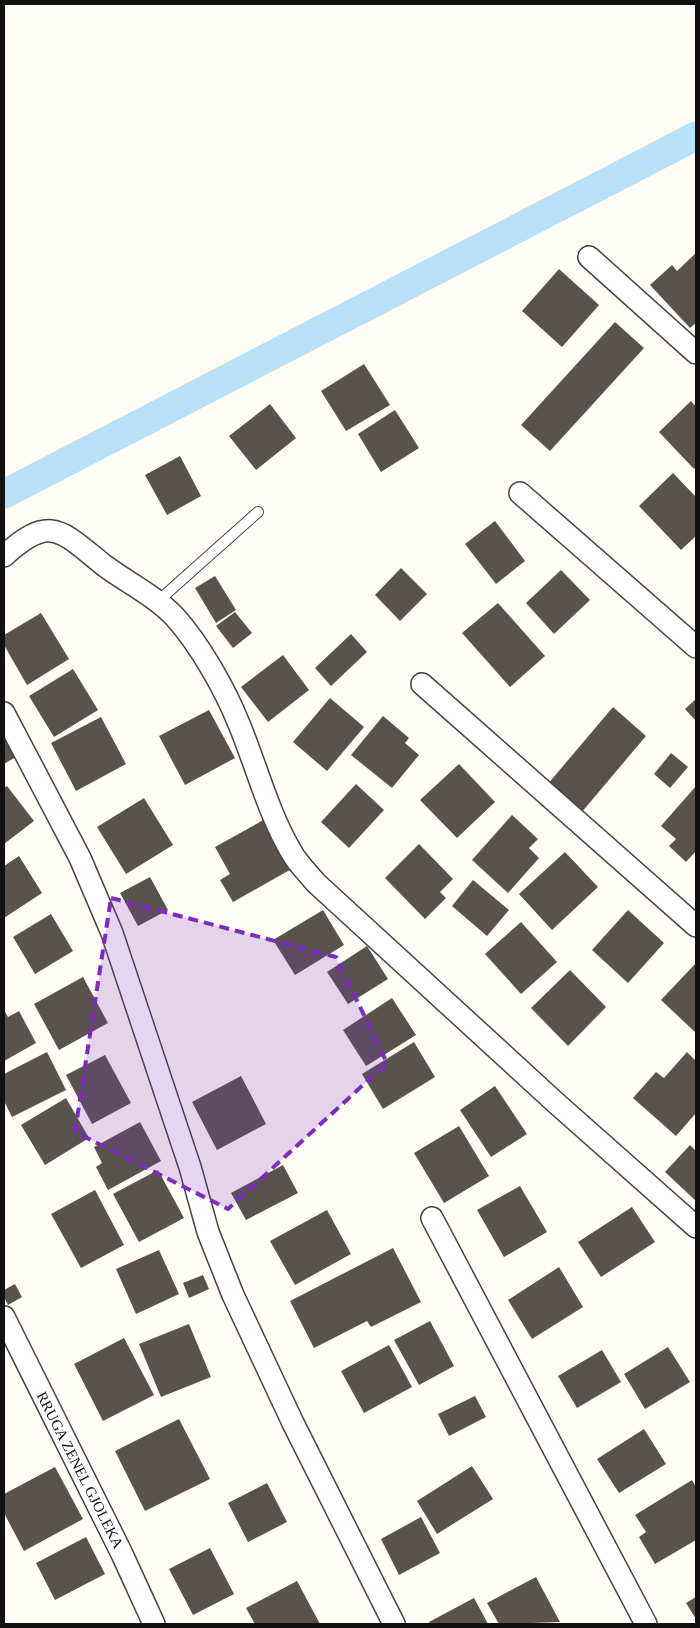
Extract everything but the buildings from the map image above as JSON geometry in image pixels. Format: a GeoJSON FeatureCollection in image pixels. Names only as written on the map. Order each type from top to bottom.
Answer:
{"type":"FeatureCollection","features":[{"type":"Feature","properties":{"kind":"street"},"geometry":{"type":"LineString","coordinates":[[589,257],[696,353]]}},
{"type":"Feature","properties":{"kind":"street"},"geometry":{"type":"LineString","coordinates":[[520,493],[696,647]]}},
{"type":"Feature","properties":{"kind":"street"},"geometry":{"type":"LineString","coordinates":[[4,556],[20,541],[36,532],[48,530],[70,539],[108,568],[136,585],[174,617],[220,682],[240,724],[274,820],[293,854],[316,882],[556,1103],[696,1227]]}},
{"type":"Feature","properties":{"kind":"street"},"geometry":{"type":"LineString","coordinates":[[422,684],[696,926]]}},
{"type":"Feature","properties":{"kind":"street"},"geometry":{"type":"LineString","coordinates":[[4,713],[80,858],[112,933],[190,1166],[208,1232],[233,1295],[292,1423],[394,1624]]}},
{"type":"Feature","properties":{"kind":"street"},"geometry":{"type":"LineString","coordinates":[[432,1218],[646,1624]]}},
{"type":"Feature","properties":{"kind":"street","name":"RRUGA ZENEL GJOLEKA"},"geometry":{"type":"LineString","coordinates":[[4,1316],[122,1554],[154,1624]]}},
{"type":"Feature","properties":{"kind":"lane"},"geometry":{"type":"LineString","coordinates":[[157,602],[258,512]]}},
{"type":"Feature","properties":{"kind":"highlighted area"},"geometry":{"type":"Polygon","coordinates":[[[111,898],[336,957],[387,1063],[228,1209],[75,1132],[111,898]]]}},
{"type":"Feature","properties":{"kind":"waterway"},"geometry":{"type":"LineString","coordinates":[[4,494],[696,136]]}}]}
